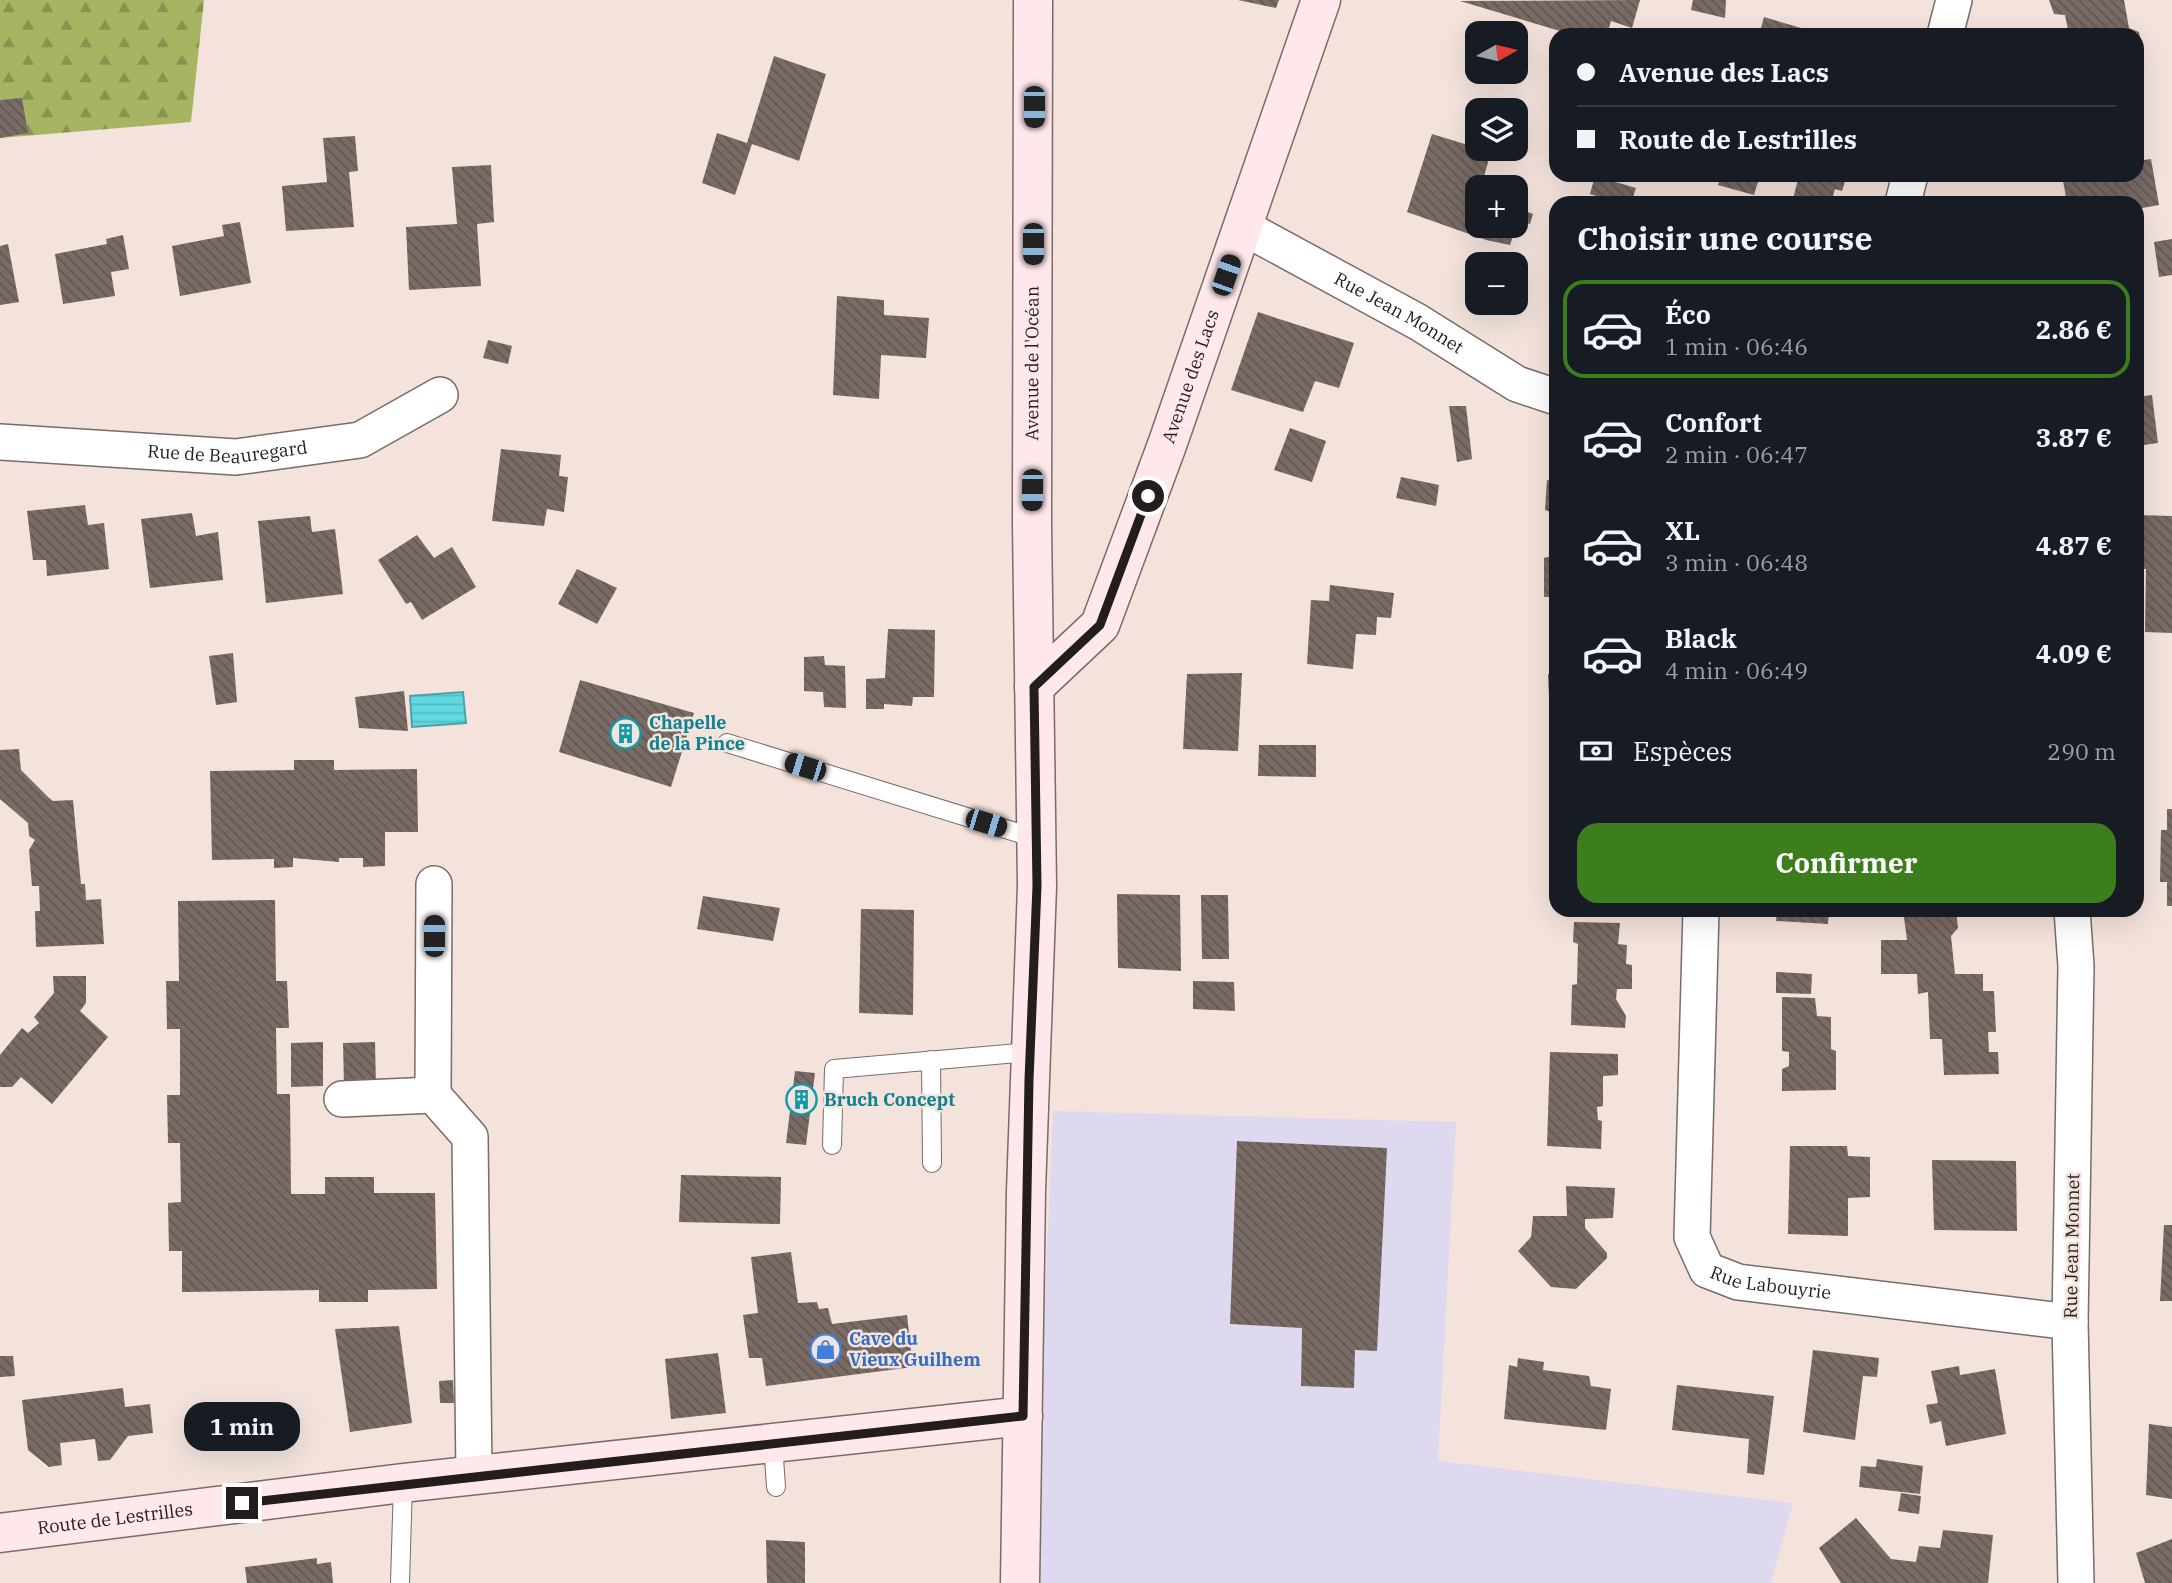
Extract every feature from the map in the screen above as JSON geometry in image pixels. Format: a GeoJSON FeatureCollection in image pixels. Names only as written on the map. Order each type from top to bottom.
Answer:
{"type":"FeatureCollection","features":[{"type":"Feature","properties":{"kind":"main road","name":"Avenue de l'Océan"},"geometry":{"type":"LineString","coordinates":[[1020,1583],[1030,1052],[1038,839],[1034,687],[1033,0]]}},
{"type":"Feature","properties":{"kind":"main road","name":"Avenue des Lacs"},"geometry":{"type":"LineString","coordinates":[[1034,687],[1100,625],[1321,0]]}},
{"type":"Feature","properties":{"kind":"main road","name":"Route de Lestrilles"},"geometry":{"type":"LineString","coordinates":[[0,1533],[403,1483],[1023,1416]]}},
{"type":"Feature","properties":{"kind":"street"},"geometry":{"type":"LineString","coordinates":[[1947,28],[1954,0]]}},
{"type":"Feature","properties":{"kind":"street","name":"Rue Jean Monnet"},"geometry":{"type":"LineString","coordinates":[[1242,227],[1418,322],[1517,384],[1549,395]]}},
{"type":"Feature","properties":{"kind":"street","name":"Rue de Beauregard"},"geometry":{"type":"LineString","coordinates":[[0,442],[236,457],[360,440],[440,395]]}},
{"type":"Feature","properties":{"kind":"street"},"geometry":{"type":"LineString","coordinates":[[434,884],[433,1095],[471,1137],[474,1475]]}},
{"type":"Feature","properties":{"kind":"street","name":"Rue Labouyrie"},"geometry":{"type":"LineString","coordinates":[[1701,917],[1692,1237],[1707,1270],[1738,1282],[2070,1322]]}},
{"type":"Feature","properties":{"kind":"street","name":"Rue Jean Monnet"},"geometry":{"type":"LineString","coordinates":[[2072,917],[2076,966],[2070,1322],[2076,1583]]}},
{"type":"Feature","properties":{"kind":"street"},"geometry":{"type":"LineString","coordinates":[[342,1099],[433,1095]]}},
{"type":"Feature","properties":{"kind":"lane"},"geometry":{"type":"LineString","coordinates":[[727,744],[1038,839]]}},
{"type":"Feature","properties":{"kind":"lane"},"geometry":{"type":"LineString","coordinates":[[832,1145],[834,1069],[1030,1052]]}},
{"type":"Feature","properties":{"kind":"lane"},"geometry":{"type":"LineString","coordinates":[[931,1060],[932,1163]]}},
{"type":"Feature","properties":{"kind":"lane"},"geometry":{"type":"LineString","coordinates":[[773,1443],[776,1487]]}},
{"type":"Feature","properties":{"kind":"lane"},"geometry":{"type":"LineString","coordinates":[[400,1583],[403,1483]]}},
{"type":"Feature","properties":{"kind":"shaded area"},"geometry":{"type":"Polygon","coordinates":[[[1053,1111],[1456,1122],[1438,1461],[1793,1503],[1771,1583],[1033,1583],[1053,1111]]]}},
{"type":"Feature","properties":{"kind":"green space"},"geometry":{"type":"Polygon","coordinates":[[[0,0],[204,0],[191,122],[0,138],[0,0]]]}},
{"type":"Feature","properties":{"kind":"water"},"geometry":{"type":"Polygon","coordinates":[[[463,692],[466,723],[412,727],[410,696],[463,692]]]}},
{"type":"Feature","properties":{"kind":"building"},"geometry":{"type":"Polygon","coordinates":[[[1238,0],[1279,0],[1276,8],[1238,0]]]}},
{"type":"Feature","properties":{"kind":"building"},"geometry":{"type":"Polygon","coordinates":[[[1640,0],[1632,28],[1611,21],[1609,28],[1550,28],[1460,1],[1640,0]]]}},
{"type":"Feature","properties":{"kind":"building"},"geometry":{"type":"Polygon","coordinates":[[[1693,0],[1726,0],[1725,18],[1691,10],[1693,0]]]}},
{"type":"Feature","properties":{"kind":"building"},"geometry":{"type":"Polygon","coordinates":[[[2049,0],[2124,0],[2129,28],[2068,28],[2065,15],[2054,14],[2049,0]]]}},
{"type":"Feature","properties":{"kind":"building"},"geometry":{"type":"Polygon","coordinates":[[[1764,17],[1801,28],[1761,28],[1764,17]]]}},
{"type":"Feature","properties":{"kind":"building"},"geometry":{"type":"Polygon","coordinates":[[[774,56],[826,74],[799,161],[752,144],[735,195],[702,183],[717,133],[747,143],[774,56]]]}},
{"type":"Feature","properties":{"kind":"building"},"geometry":{"type":"Polygon","coordinates":[[[22,98],[28,133],[0,138],[0,100],[22,98]]]}},
{"type":"Feature","properties":{"kind":"building"},"geometry":{"type":"Polygon","coordinates":[[[1432,134],[1465,144],[1465,161],[1488,161],[1484,175],[1465,175],[1465,233],[1407,212],[1432,134]]]}},
{"type":"Feature","properties":{"kind":"building"},"geometry":{"type":"Polygon","coordinates":[[[355,136],[358,171],[349,172],[354,227],[286,231],[282,186],[327,182],[323,138],[355,136]]]}},
{"type":"Feature","properties":{"kind":"building"},"geometry":{"type":"Polygon","coordinates":[[[2151,159],[2159,205],[2144,208],[2144,196],[2066,196],[2063,182],[2144,182],[2144,160],[2151,159]]]}},
{"type":"Feature","properties":{"kind":"building"},"geometry":{"type":"Polygon","coordinates":[[[491,165],[494,222],[477,224],[481,286],[409,290],[406,227],[457,224],[452,167],[491,165]]]}},
{"type":"Feature","properties":{"kind":"building"},"geometry":{"type":"Polygon","coordinates":[[[1593,182],[1616,182],[1636,188],[1633,196],[1590,194],[1593,182]]]}},
{"type":"Feature","properties":{"kind":"building"},"geometry":{"type":"Polygon","coordinates":[[[1719,182],[1758,182],[1754,195],[1718,185],[1719,182]]]}},
{"type":"Feature","properties":{"kind":"building"},"geometry":{"type":"Polygon","coordinates":[[[1797,182],[1845,182],[1842,191],[1835,189],[1833,196],[1794,196],[1797,182]]]}},
{"type":"Feature","properties":{"kind":"building"},"geometry":{"type":"Polygon","coordinates":[[[1528,212],[1533,214],[1528,224],[1528,212]]]}},
{"type":"Feature","properties":{"kind":"building"},"geometry":{"type":"Polygon","coordinates":[[[240,222],[251,283],[180,296],[172,246],[224,236],[222,225],[240,222]]]}},
{"type":"Feature","properties":{"kind":"building"},"geometry":{"type":"Polygon","coordinates":[[[123,235],[129,269],[111,272],[115,296],[63,304],[55,254],[107,244],[106,239],[123,235]]]}},
{"type":"Feature","properties":{"kind":"building"},"geometry":{"type":"Polygon","coordinates":[[[1480,238],[1512,238],[1510,245],[1480,238]]]}},
{"type":"Feature","properties":{"kind":"building"},"geometry":{"type":"Polygon","coordinates":[[[2172,239],[2172,275],[2159,277],[2154,242],[2172,239]]]}},
{"type":"Feature","properties":{"kind":"building"},"geometry":{"type":"Polygon","coordinates":[[[8,244],[19,302],[0,305],[0,246],[8,244]]]}},
{"type":"Feature","properties":{"kind":"building"},"geometry":{"type":"Polygon","coordinates":[[[837,296],[884,300],[884,315],[929,318],[926,358],[881,355],[879,399],[833,395],[837,296]]]}},
{"type":"Feature","properties":{"kind":"building"},"geometry":{"type":"Polygon","coordinates":[[[1258,312],[1354,343],[1339,388],[1315,381],[1303,412],[1231,390],[1258,312]]]}},
{"type":"Feature","properties":{"kind":"building"},"geometry":{"type":"Polygon","coordinates":[[[488,340],[512,346],[508,364],[483,358],[488,340]]]}},
{"type":"Feature","properties":{"kind":"building"},"geometry":{"type":"Polygon","coordinates":[[[2152,395],[2158,443],[2144,445],[2144,396],[2152,395]]]}},
{"type":"Feature","properties":{"kind":"building"},"geometry":{"type":"Polygon","coordinates":[[[1449,406],[1466,406],[1472,459],[1457,462],[1449,406]]]}},
{"type":"Feature","properties":{"kind":"building"},"geometry":{"type":"Polygon","coordinates":[[[1290,428],[1326,441],[1312,482],[1274,470],[1290,428]]]}},
{"type":"Feature","properties":{"kind":"building"},"geometry":{"type":"Polygon","coordinates":[[[501,449],[561,455],[559,476],[568,477],[564,512],[547,509],[544,526],[492,521],[501,449]]]}},
{"type":"Feature","properties":{"kind":"building"},"geometry":{"type":"Polygon","coordinates":[[[1401,477],[1439,485],[1436,506],[1396,498],[1401,477]]]}},
{"type":"Feature","properties":{"kind":"building"},"geometry":{"type":"Polygon","coordinates":[[[1547,480],[1549,511],[1545,510],[1547,480]]]}},
{"type":"Feature","properties":{"kind":"building"},"geometry":{"type":"Polygon","coordinates":[[[85,505],[88,525],[104,523],[109,569],[47,576],[46,560],[33,560],[27,511],[85,505]]]}},
{"type":"Feature","properties":{"kind":"building"},"geometry":{"type":"Polygon","coordinates":[[[192,513],[196,536],[218,532],[223,580],[150,588],[141,519],[192,513]]]}},
{"type":"Feature","properties":{"kind":"building"},"geometry":{"type":"Polygon","coordinates":[[[2144,515],[2172,516],[2172,633],[2145,632],[2144,515]]]}},
{"type":"Feature","properties":{"kind":"building"},"geometry":{"type":"Polygon","coordinates":[[[310,516],[312,532],[335,529],[343,594],[266,603],[258,521],[310,516]]]}},
{"type":"Feature","properties":{"kind":"building"},"geometry":{"type":"Polygon","coordinates":[[[417,535],[434,558],[452,547],[476,587],[422,620],[411,602],[406,604],[378,560],[417,535]]]}},
{"type":"Feature","properties":{"kind":"building"},"geometry":{"type":"Polygon","coordinates":[[[1549,557],[1549,597],[1544,597],[1544,558],[1549,557]]]}},
{"type":"Feature","properties":{"kind":"building"},"geometry":{"type":"Polygon","coordinates":[[[577,569],[617,588],[597,624],[558,604],[577,569]]]}},
{"type":"Feature","properties":{"kind":"building"},"geometry":{"type":"Polygon","coordinates":[[[1330,585],[1394,593],[1391,618],[1377,617],[1376,635],[1356,634],[1353,669],[1307,664],[1311,600],[1329,601],[1330,585]]]}},
{"type":"Feature","properties":{"kind":"building"},"geometry":{"type":"Polygon","coordinates":[[[888,629],[935,630],[934,697],[913,697],[912,706],[884,704],[884,709],[866,709],[866,679],[885,678],[888,629]]]}},
{"type":"Feature","properties":{"kind":"building"},"geometry":{"type":"Polygon","coordinates":[[[233,653],[237,702],[216,705],[209,656],[233,653]]]}},
{"type":"Feature","properties":{"kind":"building"},"geometry":{"type":"Polygon","coordinates":[[[824,656],[825,665],[845,666],[846,708],[824,707],[823,692],[804,691],[804,657],[824,656]]]}},
{"type":"Feature","properties":{"kind":"building"},"geometry":{"type":"Polygon","coordinates":[[[1242,673],[1238,751],[1183,749],[1187,674],[1242,673]]]}},
{"type":"Feature","properties":{"kind":"building","name":"Chapelle de la Pince"},"geometry":{"type":"Polygon","coordinates":[[[580,680],[694,713],[671,787],[559,752],[580,680]]]}},
{"type":"Feature","properties":{"kind":"building"},"geometry":{"type":"Polygon","coordinates":[[[404,691],[408,731],[359,728],[355,697],[404,691]]]}},
{"type":"Feature","properties":{"kind":"building"},"geometry":{"type":"Polygon","coordinates":[[[1259,745],[1316,745],[1316,777],[1258,776],[1259,745]]]}},
{"type":"Feature","properties":{"kind":"building"},"geometry":{"type":"Polygon","coordinates":[[[19,749],[21,770],[48,797],[53,801],[73,800],[81,884],[85,884],[86,900],[101,899],[104,944],[36,947],[35,911],[40,911],[39,886],[32,886],[29,850],[35,840],[29,836],[28,823],[0,799],[0,750],[19,749]]]}},
{"type":"Feature","properties":{"kind":"building"},"geometry":{"type":"Polygon","coordinates":[[[294,760],[334,760],[334,770],[417,769],[418,832],[385,832],[385,866],[363,867],[363,858],[339,858],[339,862],[293,858],[293,867],[274,868],[274,859],[212,860],[210,771],[294,770],[294,760]]]}},
{"type":"Feature","properties":{"kind":"building"},"geometry":{"type":"Polygon","coordinates":[[[2167,809],[2172,809],[2172,906],[2167,906],[2167,882],[2160,882],[2161,830],[2167,830],[2167,809]]]}},
{"type":"Feature","properties":{"kind":"building"},"geometry":{"type":"Polygon","coordinates":[[[1117,894],[1180,895],[1181,971],[1118,968],[1117,894]]]}},
{"type":"Feature","properties":{"kind":"building"},"geometry":{"type":"Polygon","coordinates":[[[1201,895],[1228,895],[1229,959],[1202,959],[1201,895]]]}},
{"type":"Feature","properties":{"kind":"building"},"geometry":{"type":"Polygon","coordinates":[[[703,896],[780,908],[773,941],[697,929],[703,896]]]}},
{"type":"Feature","properties":{"kind":"building"},"geometry":{"type":"Polygon","coordinates":[[[275,900],[276,981],[287,981],[289,1028],[276,1028],[277,1094],[290,1094],[291,1194],[325,1194],[325,1177],[374,1177],[374,1193],[435,1193],[437,1289],[368,1290],[368,1302],[319,1302],[319,1290],[182,1292],[182,1251],[169,1251],[168,1203],[181,1202],[180,1143],[168,1143],[167,1095],[180,1095],[180,1029],[167,1029],[166,981],[179,981],[178,901],[275,900]]]}},
{"type":"Feature","properties":{"kind":"building"},"geometry":{"type":"Polygon","coordinates":[[[861,909],[914,910],[913,1015],[859,1013],[861,909]]]}},
{"type":"Feature","properties":{"kind":"building"},"geometry":{"type":"Polygon","coordinates":[[[1776,917],[1828,917],[1828,924],[1776,921],[1776,917]]]}},
{"type":"Feature","properties":{"kind":"building"},"geometry":{"type":"Polygon","coordinates":[[[1904,917],[1957,917],[1958,928],[1951,936],[1955,974],[1983,974],[1983,991],[1994,991],[1996,1032],[1988,1032],[1989,1052],[1998,1052],[1999,1074],[1944,1075],[1942,1039],[1930,1039],[1928,992],[1918,994],[1917,974],[1881,974],[1881,940],[1907,940],[1904,917]]]}},
{"type":"Feature","properties":{"kind":"building"},"geometry":{"type":"Polygon","coordinates":[[[1574,922],[1620,923],[1618,944],[1627,945],[1626,964],[1632,965],[1632,989],[1617,989],[1616,999],[1626,1016],[1625,1028],[1571,1025],[1572,985],[1577,984],[1578,944],[1573,942],[1574,922]]]}},
{"type":"Feature","properties":{"kind":"building"},"geometry":{"type":"Polygon","coordinates":[[[1776,972],[1812,974],[1811,994],[1776,993],[1776,972]]]}},
{"type":"Feature","properties":{"kind":"building"},"geometry":{"type":"Polygon","coordinates":[[[53,976],[86,976],[86,1003],[80,1011],[108,1037],[52,1104],[21,1077],[12,1087],[0,1087],[0,1055],[22,1028],[28,1033],[39,1023],[34,1017],[54,993],[53,976]]]}},
{"type":"Feature","properties":{"kind":"building"},"geometry":{"type":"Polygon","coordinates":[[[1193,981],[1234,982],[1235,1011],[1193,1009],[1193,981]]]}},
{"type":"Feature","properties":{"kind":"building"},"geometry":{"type":"Polygon","coordinates":[[[1782,997],[1815,998],[1817,1016],[1831,1017],[1831,1049],[1836,1051],[1836,1090],[1782,1091],[1782,1069],[1789,1066],[1789,1052],[1782,1051],[1782,997]]]}},
{"type":"Feature","properties":{"kind":"building"},"geometry":{"type":"Polygon","coordinates":[[[323,1042],[323,1086],[291,1087],[291,1043],[323,1042]]]}},
{"type":"Feature","properties":{"kind":"building"},"geometry":{"type":"Polygon","coordinates":[[[375,1042],[376,1086],[344,1087],[343,1043],[375,1042]]]}},
{"type":"Feature","properties":{"kind":"building"},"geometry":{"type":"Polygon","coordinates":[[[1550,1052],[1618,1054],[1618,1075],[1603,1076],[1603,1106],[1597,1107],[1598,1120],[1602,1121],[1601,1149],[1547,1146],[1550,1052]]]}},
{"type":"Feature","properties":{"kind":"building","name":"Bruch Concept"},"geometry":{"type":"Polygon","coordinates":[[[795,1071],[815,1073],[806,1145],[786,1143],[795,1071]]]}},
{"type":"Feature","properties":{"kind":"building"},"geometry":{"type":"Polygon","coordinates":[[[1237,1141],[1387,1148],[1377,1351],[1355,1350],[1354,1388],[1301,1386],[1302,1328],[1230,1324],[1237,1141]]]}},
{"type":"Feature","properties":{"kind":"building"},"geometry":{"type":"Polygon","coordinates":[[[1790,1146],[1847,1146],[1848,1156],[1870,1157],[1870,1197],[1848,1198],[1848,1236],[1788,1234],[1790,1146]]]}},
{"type":"Feature","properties":{"kind":"building"},"geometry":{"type":"Polygon","coordinates":[[[1932,1160],[2016,1161],[2017,1231],[1934,1230],[1932,1160]]]}},
{"type":"Feature","properties":{"kind":"building"},"geometry":{"type":"Polygon","coordinates":[[[681,1175],[781,1177],[780,1224],[679,1222],[681,1175]]]}},
{"type":"Feature","properties":{"kind":"building"},"geometry":{"type":"Polygon","coordinates":[[[1566,1186],[1615,1188],[1613,1218],[1585,1219],[1585,1228],[1607,1253],[1607,1258],[1576,1289],[1551,1287],[1518,1251],[1531,1237],[1533,1216],[1567,1216],[1566,1186]]]}},
{"type":"Feature","properties":{"kind":"building"},"geometry":{"type":"Polygon","coordinates":[[[2164,1225],[2172,1225],[2172,1301],[2160,1301],[2164,1225]]]}},
{"type":"Feature","properties":{"kind":"building"},"geometry":{"type":"Polygon","coordinates":[[[791,1252],[798,1303],[817,1302],[819,1309],[828,1308],[832,1324],[907,1315],[913,1367],[766,1386],[762,1358],[749,1358],[743,1315],[758,1313],[751,1257],[791,1252]]]}},
{"type":"Feature","properties":{"kind":"building"},"geometry":{"type":"Polygon","coordinates":[[[399,1326],[412,1423],[350,1432],[335,1329],[399,1326]]]}},
{"type":"Feature","properties":{"kind":"building"},"geometry":{"type":"Polygon","coordinates":[[[1813,1350],[1879,1358],[1877,1377],[1863,1376],[1855,1440],[1803,1432],[1813,1350]]]}},
{"type":"Feature","properties":{"kind":"building"},"geometry":{"type":"Polygon","coordinates":[[[718,1353],[726,1413],[671,1419],[665,1359],[718,1353]]]}},
{"type":"Feature","properties":{"kind":"building"},"geometry":{"type":"Polygon","coordinates":[[[0,1356],[13,1356],[15,1376],[0,1377],[0,1356]]]}},
{"type":"Feature","properties":{"kind":"building"},"geometry":{"type":"Polygon","coordinates":[[[1518,1358],[1544,1362],[1543,1370],[1589,1376],[1591,1386],[1611,1389],[1606,1430],[1504,1419],[1509,1365],[1517,1367],[1518,1358]]]}},
{"type":"Feature","properties":{"kind":"building"},"geometry":{"type":"Polygon","coordinates":[[[1959,1366],[1960,1375],[1995,1369],[2006,1434],[1946,1446],[1941,1421],[1930,1424],[1926,1405],[1938,1403],[1931,1371],[1959,1366]]]}},
{"type":"Feature","properties":{"kind":"building"},"geometry":{"type":"Polygon","coordinates":[[[453,1380],[454,1403],[440,1403],[439,1381],[453,1380]]]}},
{"type":"Feature","properties":{"kind":"building"},"geometry":{"type":"Polygon","coordinates":[[[1677,1385],[1774,1396],[1764,1475],[1747,1473],[1749,1439],[1672,1430],[1677,1385]]]}},
{"type":"Feature","properties":{"kind":"building"},"geometry":{"type":"Polygon","coordinates":[[[123,1388],[125,1407],[150,1404],[153,1433],[128,1436],[110,1460],[98,1461],[95,1439],[60,1443],[62,1465],[49,1467],[28,1450],[22,1400],[123,1388]]]}},
{"type":"Feature","properties":{"kind":"building"},"geometry":{"type":"Polygon","coordinates":[[[2149,1424],[2172,1427],[2172,1499],[2146,1495],[2149,1424]]]}},
{"type":"Feature","properties":{"kind":"building"},"geometry":{"type":"Polygon","coordinates":[[[1877,1459],[1923,1466],[1920,1494],[1859,1487],[1861,1466],[1876,1467],[1877,1459]]]}},
{"type":"Feature","properties":{"kind":"building"},"geometry":{"type":"Polygon","coordinates":[[[1901,1493],[1921,1496],[1919,1514],[1898,1511],[1901,1493]]]}},
{"type":"Feature","properties":{"kind":"building"},"geometry":{"type":"Polygon","coordinates":[[[1856,1518],[1891,1559],[1916,1562],[1919,1546],[1940,1548],[1943,1530],[1993,1535],[1988,1583],[1841,1583],[1819,1548],[1856,1518]]]}},
{"type":"Feature","properties":{"kind":"building"},"geometry":{"type":"Polygon","coordinates":[[[2172,1539],[2172,1583],[2145,1583],[2136,1553],[2172,1539]]]}},
{"type":"Feature","properties":{"kind":"building"},"geometry":{"type":"Polygon","coordinates":[[[766,1540],[805,1542],[805,1583],[767,1583],[766,1540]]]}},
{"type":"Feature","properties":{"kind":"building"},"geometry":{"type":"Polygon","coordinates":[[[317,1558],[317,1564],[331,1562],[333,1583],[247,1583],[245,1567],[317,1558]]]}},
{"type":"Feature","properties":{"kind":"place","name":"Chapelle de la Pince"},"geometry":{"type":"Point","coordinates":[626,733]}},
{"type":"Feature","properties":{"kind":"place","name":"Bruch Concept"},"geometry":{"type":"Point","coordinates":[801,1100]}},
{"type":"Feature","properties":{"kind":"place","name":"Cave du Vieux Guilhem"},"geometry":{"type":"Point","coordinates":[826,1349]}},
{"type":"Feature","properties":{"kind":"route"},"geometry":{"type":"LineString","coordinates":[[242,1503],[474,1475],[1023,1416],[1026,1191],[1038,839],[1034,687],[1100,625],[1148,496]]}}]}
